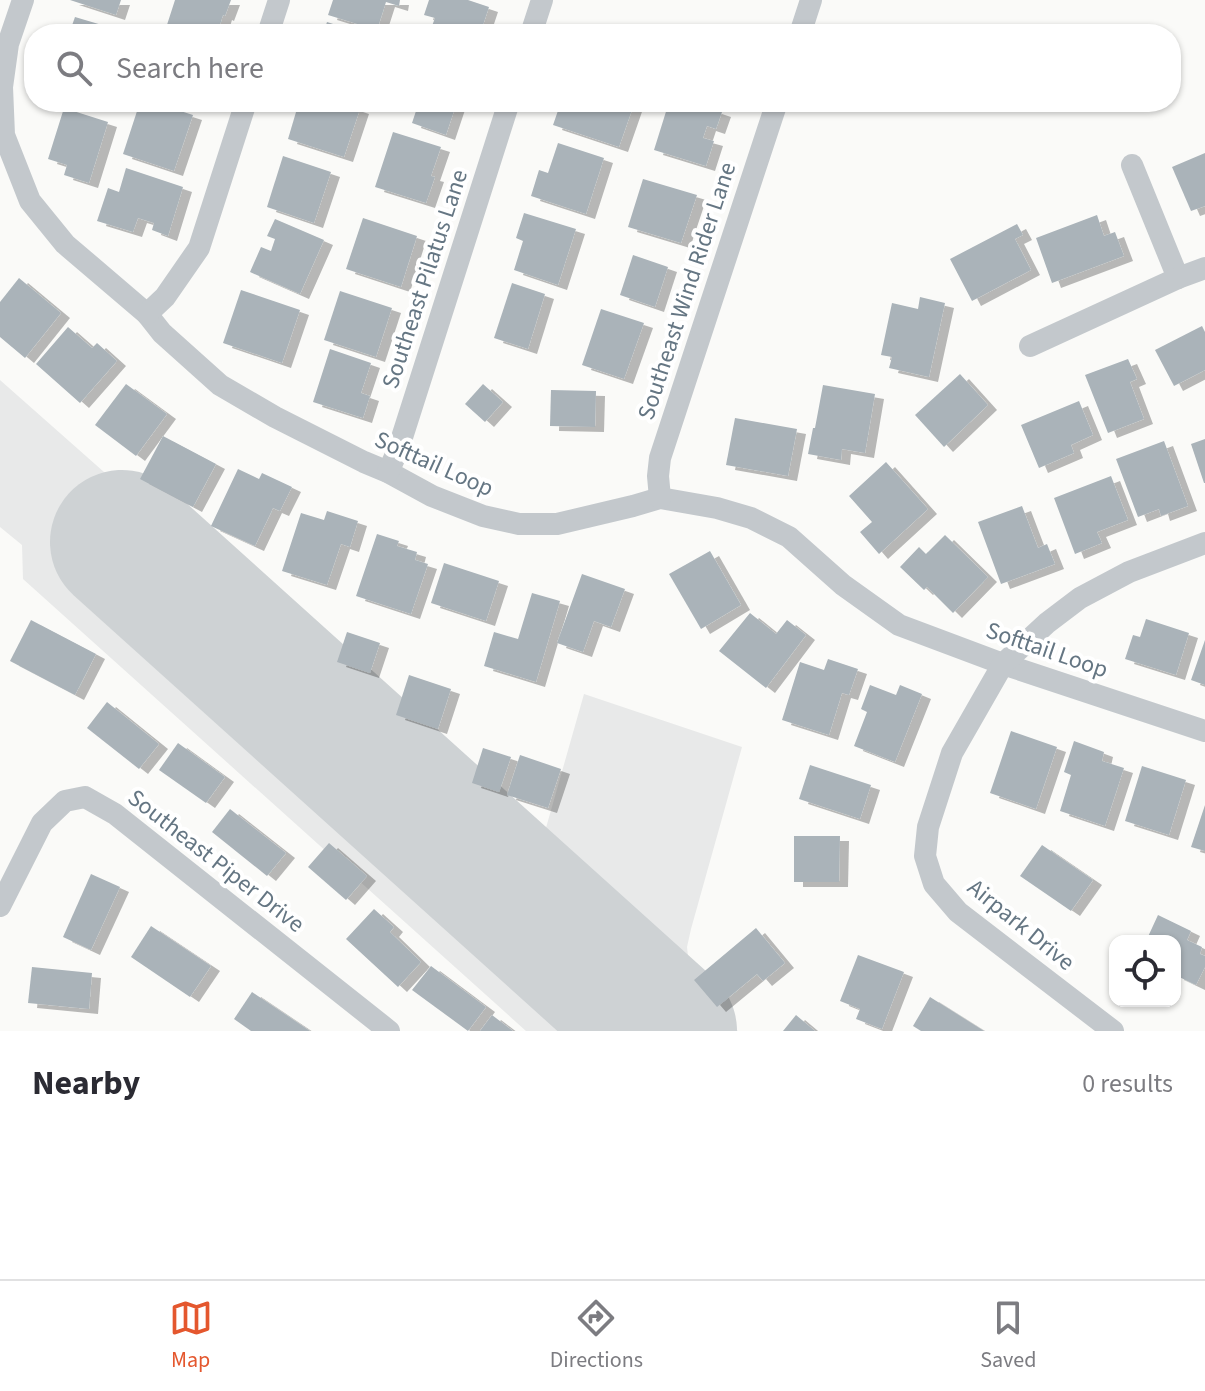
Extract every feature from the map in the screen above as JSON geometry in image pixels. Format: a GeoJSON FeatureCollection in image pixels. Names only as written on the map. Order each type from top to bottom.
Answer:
{"type":"FeatureCollection","features":[{"type":"Feature","properties":{"kind":"street","name":"Softtail Loop"},"geometry":{"type":"LineString","coordinates":[[23,0],[8,44],[2,87],[3,119],[4,135],[30,201],[65,244],[147,314],[162,333],[220,385],[288,424],[432,496],[483,516],[519,524],[557,524],[660,498],[751,518],[789,537],[843,585],[899,625],[1003,664],[1205,731]]}},
{"type":"Feature","properties":{"kind":"street"},"geometry":{"type":"LineString","coordinates":[[271,24],[279,0]]}},
{"type":"Feature","properties":{"kind":"street"},"geometry":{"type":"LineString","coordinates":[[534,24],[542,0]]}},
{"type":"Feature","properties":{"kind":"street"},"geometry":{"type":"LineString","coordinates":[[803,24],[811,0]]}},
{"type":"Feature","properties":{"kind":"street"},"geometry":{"type":"LineString","coordinates":[[147,314],[165,297],[199,248],[243,112]]}},
{"type":"Feature","properties":{"kind":"street","name":"Southeast Pilatus Lane"},"geometry":{"type":"LineString","coordinates":[[388,472],[403,435],[506,112]]}},
{"type":"Feature","properties":{"kind":"street","name":"Southeast Wind Rider Lane"},"geometry":{"type":"LineString","coordinates":[[660,498],[660,458],[774,112]]}},
{"type":"Feature","properties":{"kind":"street"},"geometry":{"type":"LineString","coordinates":[[1132,165],[1178,278]]}},
{"type":"Feature","properties":{"kind":"street"},"geometry":{"type":"LineString","coordinates":[[1030,346],[1205,268]]}},
{"type":"Feature","properties":{"kind":"street","name":"Airpark Drive"},"geometry":{"type":"LineString","coordinates":[[1113,1031],[958,912],[934,884],[925,856],[928,827],[952,753],[1003,664],[1047,623],[1080,598],[1129,572],[1205,543]]}},
{"type":"Feature","properties":{"kind":"street","name":"Southeast Piper Drive"},"geometry":{"type":"LineString","coordinates":[[0,906],[42,823],[65,801],[85,797],[115,814],[389,1031]]}},
{"type":"Feature","properties":{"kind":"shaded area"},"geometry":{"type":"Polygon","coordinates":[[[0,380],[538,856],[584,694],[742,747],[687,947],[689,965],[698,991],[738,1031],[526,1031],[23,579],[22,545],[0,527],[0,380]]]}},
{"type":"Feature","properties":{"kind":"building"},"geometry":{"type":"Polygon","coordinates":[[[70,0],[121,0],[116,15],[70,0]]]}},
{"type":"Feature","properties":{"kind":"building"},"geometry":{"type":"Polygon","coordinates":[[[175,0],[231,0],[220,24],[167,24],[175,0]]]}},
{"type":"Feature","properties":{"kind":"building"},"geometry":{"type":"Polygon","coordinates":[[[333,0],[400,0],[399,6],[386,2],[379,24],[357,24],[328,15],[333,0]]]}},
{"type":"Feature","properties":{"kind":"building"},"geometry":{"type":"Polygon","coordinates":[[[429,0],[468,0],[489,7],[483,24],[433,24],[435,18],[424,15],[429,0]]]}},
{"type":"Feature","properties":{"kind":"building"},"geometry":{"type":"Polygon","coordinates":[[[75,17],[98,24],[73,24],[75,17]]]}},
{"type":"Feature","properties":{"kind":"building"},"geometry":{"type":"Polygon","coordinates":[[[63,112],[77,112],[108,122],[89,183],[64,175],[67,165],[48,159],[63,112]]]}},
{"type":"Feature","properties":{"kind":"building"},"geometry":{"type":"Polygon","coordinates":[[[137,112],[184,112],[193,115],[174,171],[123,154],[137,112]]]}},
{"type":"Feature","properties":{"kind":"building"},"geometry":{"type":"Polygon","coordinates":[[[296,112],[359,112],[344,157],[288,139],[296,112]]]}},
{"type":"Feature","properties":{"kind":"building"},"geometry":{"type":"Polygon","coordinates":[[[416,112],[454,112],[446,135],[412,123],[416,112]]]}},
{"type":"Feature","properties":{"kind":"building"},"geometry":{"type":"Polygon","coordinates":[[[558,112],[631,112],[619,147],[553,125],[558,112]]]}},
{"type":"Feature","properties":{"kind":"building"},"geometry":{"type":"Polygon","coordinates":[[[666,112],[722,112],[716,129],[707,126],[703,138],[714,141],[706,166],[654,150],[666,112]]]}},
{"type":"Feature","properties":{"kind":"building"},"geometry":{"type":"Polygon","coordinates":[[[393,132],[441,147],[426,203],[375,187],[393,132]]]}},
{"type":"Feature","properties":{"kind":"building"},"geometry":{"type":"Polygon","coordinates":[[[558,143],[604,158],[586,214],[531,196],[539,170],[548,173],[558,143]]]}},
{"type":"Feature","properties":{"kind":"building"},"geometry":{"type":"Polygon","coordinates":[[[1205,153],[1205,206],[1191,211],[1172,167],[1205,153]]]}},
{"type":"Feature","properties":{"kind":"building"},"geometry":{"type":"Polygon","coordinates":[[[283,156],[331,172],[314,223],[267,207],[283,156]]]}},
{"type":"Feature","properties":{"kind":"building"},"geometry":{"type":"Polygon","coordinates":[[[126,168],[183,187],[168,236],[152,230],[154,223],[138,218],[133,232],[97,221],[108,188],[119,192],[126,168]]]}},
{"type":"Feature","properties":{"kind":"building"},"geometry":{"type":"Polygon","coordinates":[[[643,179],[697,195],[681,243],[628,227],[643,179]]]}},
{"type":"Feature","properties":{"kind":"building"},"geometry":{"type":"Polygon","coordinates":[[[524,213],[576,229],[558,285],[514,270],[523,241],[516,238],[524,213]]]}},
{"type":"Feature","properties":{"kind":"building"},"geometry":{"type":"Polygon","coordinates":[[[1097,215],[1104,236],[1115,232],[1124,256],[1052,283],[1036,238],[1097,215]]]}},
{"type":"Feature","properties":{"kind":"building"},"geometry":{"type":"Polygon","coordinates":[[[363,218],[417,236],[401,287],[346,269],[363,218]]]}},
{"type":"Feature","properties":{"kind":"building"},"geometry":{"type":"Polygon","coordinates":[[[275,219],[324,240],[300,294],[250,272],[261,247],[271,251],[275,239],[267,236],[275,219]]]}},
{"type":"Feature","properties":{"kind":"building"},"geometry":{"type":"Polygon","coordinates":[[[1017,224],[1023,235],[1015,239],[1031,270],[972,301],[950,259],[1017,224]]]}},
{"type":"Feature","properties":{"kind":"building"},"geometry":{"type":"Polygon","coordinates":[[[633,255],[668,267],[655,307],[620,295],[633,255]]]}},
{"type":"Feature","properties":{"kind":"building"},"geometry":{"type":"Polygon","coordinates":[[[19,278],[61,313],[25,358],[0,337],[0,302],[19,278]]]}},
{"type":"Feature","properties":{"kind":"building"},"geometry":{"type":"Polygon","coordinates":[[[512,283],[545,294],[528,349],[494,338],[512,283]]]}},
{"type":"Feature","properties":{"kind":"building"},"geometry":{"type":"Polygon","coordinates":[[[241,290],[300,310],[282,363],[223,343],[241,290]]]}},
{"type":"Feature","properties":{"kind":"building"},"geometry":{"type":"Polygon","coordinates":[[[340,291],[392,308],[376,357],[324,340],[340,291]]]}},
{"type":"Feature","properties":{"kind":"building"},"geometry":{"type":"Polygon","coordinates":[[[920,297],[945,303],[929,377],[889,368],[892,357],[881,355],[892,303],[918,309],[920,297]]]}},
{"type":"Feature","properties":{"kind":"building"},"geometry":{"type":"Polygon","coordinates":[[[601,309],[644,323],[624,379],[582,365],[601,309]]]}},
{"type":"Feature","properties":{"kind":"building"},"geometry":{"type":"Polygon","coordinates":[[[1202,326],[1205,332],[1205,370],[1174,386],[1155,350],[1202,326]]]}},
{"type":"Feature","properties":{"kind":"building"},"geometry":{"type":"Polygon","coordinates":[[[68,327],[92,348],[97,343],[117,361],[80,403],[36,364],[68,327]]]}},
{"type":"Feature","properties":{"kind":"building"},"geometry":{"type":"Polygon","coordinates":[[[330,349],[371,363],[361,393],[370,396],[363,418],[313,402],[330,349]]]}},
{"type":"Feature","properties":{"kind":"building"},"geometry":{"type":"Polygon","coordinates":[[[1128,359],[1137,379],[1130,382],[1144,419],[1108,433],[1085,375],[1128,359]]]}},
{"type":"Feature","properties":{"kind":"building"},"geometry":{"type":"Polygon","coordinates":[[[960,374],[988,405],[944,447],[915,415],[960,374]]]}},
{"type":"Feature","properties":{"kind":"building"},"geometry":{"type":"Polygon","coordinates":[[[126,384],[167,414],[136,456],[95,425],[126,384]]]}},
{"type":"Feature","properties":{"kind":"building"},"geometry":{"type":"Polygon","coordinates":[[[483,384],[503,402],[485,422],[465,404],[483,384]]]}},
{"type":"Feature","properties":{"kind":"building"},"geometry":{"type":"Polygon","coordinates":[[[823,385],[875,394],[865,453],[842,449],[841,460],[808,454],[823,385]]]}},
{"type":"Feature","properties":{"kind":"building"},"geometry":{"type":"Polygon","coordinates":[[[551,390],[596,391],[595,427],[550,426],[551,390]]]}},
{"type":"Feature","properties":{"kind":"building"},"geometry":{"type":"Polygon","coordinates":[[[1079,401],[1093,435],[1071,445],[1074,453],[1039,468],[1021,425],[1079,401]]]}},
{"type":"Feature","properties":{"kind":"building"},"geometry":{"type":"Polygon","coordinates":[[[735,418],[797,429],[788,476],[726,465],[735,418]]]}},
{"type":"Feature","properties":{"kind":"building"},"geometry":{"type":"Polygon","coordinates":[[[163,436],[216,464],[193,507],[140,479],[163,436]]]}},
{"type":"Feature","properties":{"kind":"building"},"geometry":{"type":"Polygon","coordinates":[[[1205,439],[1205,483],[1204,483],[1191,444],[1205,439]]]}},
{"type":"Feature","properties":{"kind":"building"},"geometry":{"type":"Polygon","coordinates":[[[1164,441],[1188,506],[1161,516],[1159,509],[1138,517],[1116,459],[1164,441]]]}},
{"type":"Feature","properties":{"kind":"building"},"geometry":{"type":"Polygon","coordinates":[[[886,462],[928,509],[879,554],[860,532],[872,522],[849,496],[886,462]]]}},
{"type":"Feature","properties":{"kind":"building"},"geometry":{"type":"Polygon","coordinates":[[[238,469],[259,479],[262,473],[292,487],[280,511],[273,508],[255,546],[211,526],[238,469]]]}},
{"type":"Feature","properties":{"kind":"building"},"geometry":{"type":"Polygon","coordinates":[[[1111,476],[1128,520],[1097,532],[1102,543],[1075,554],[1054,498],[1111,476]]]}},
{"type":"Feature","properties":{"kind":"building"},"geometry":{"type":"Polygon","coordinates":[[[1022,506],[1038,548],[1047,544],[1055,564],[1001,584],[978,522],[1022,506]]]}},
{"type":"Feature","properties":{"kind":"building"},"geometry":{"type":"Polygon","coordinates":[[[327,511],[358,521],[350,547],[341,544],[327,585],[282,571],[301,513],[324,520],[327,511]]]}},
{"type":"Feature","properties":{"kind":"building"},"geometry":{"type":"Polygon","coordinates":[[[377,534],[399,541],[397,546],[417,552],[415,560],[428,564],[411,614],[356,596],[377,534]]]}},
{"type":"Feature","properties":{"kind":"building"},"geometry":{"type":"Polygon","coordinates":[[[945,535],[988,577],[953,613],[927,587],[924,590],[900,567],[919,547],[926,554],[945,535]]]}},
{"type":"Feature","properties":{"kind":"building"},"geometry":{"type":"Polygon","coordinates":[[[710,551],[741,605],[701,629],[669,574],[710,551]]]}},
{"type":"Feature","properties":{"kind":"building"},"geometry":{"type":"Polygon","coordinates":[[[444,563],[499,581],[486,621],[431,603],[444,563]]]}},
{"type":"Feature","properties":{"kind":"building"},"geometry":{"type":"Polygon","coordinates":[[[582,574],[625,589],[611,627],[594,621],[583,652],[557,643],[582,574]]]}},
{"type":"Feature","properties":{"kind":"building"},"geometry":{"type":"Polygon","coordinates":[[[532,593],[560,601],[536,682],[484,666],[494,632],[518,639],[532,593]]]}},
{"type":"Feature","properties":{"kind":"building"},"geometry":{"type":"Polygon","coordinates":[[[750,613],[776,634],[787,620],[806,635],[766,688],[719,651],[750,613]]]}},
{"type":"Feature","properties":{"kind":"building"},"geometry":{"type":"Polygon","coordinates":[[[1146,619],[1189,633],[1176,675],[1125,659],[1133,635],[1140,637],[1146,619]]]}},
{"type":"Feature","properties":{"kind":"building"},"geometry":{"type":"Polygon","coordinates":[[[31,620],[96,654],[75,695],[10,661],[31,620]]]}},
{"type":"Feature","properties":{"kind":"building"},"geometry":{"type":"Polygon","coordinates":[[[347,632],[380,643],[370,673],[337,662],[347,632]]]}},
{"type":"Feature","properties":{"kind":"building"},"geometry":{"type":"Polygon","coordinates":[[[1205,640],[1205,685],[1191,680],[1205,640]]]}},
{"type":"Feature","properties":{"kind":"building"},"geometry":{"type":"Polygon","coordinates":[[[828,659],[858,669],[849,695],[842,693],[829,735],[782,720],[800,662],[824,670],[828,659]]]}},
{"type":"Feature","properties":{"kind":"building"},"geometry":{"type":"Polygon","coordinates":[[[409,675],[451,689],[438,729],[396,715],[409,675]]]}},
{"type":"Feature","properties":{"kind":"building"},"geometry":{"type":"Polygon","coordinates":[[[870,685],[896,695],[900,685],[922,694],[895,762],[854,746],[867,712],[861,709],[870,685]]]}},
{"type":"Feature","properties":{"kind":"building"},"geometry":{"type":"Polygon","coordinates":[[[107,702],[159,744],[139,769],[87,728],[107,702]]]}},
{"type":"Feature","properties":{"kind":"building"},"geometry":{"type":"Polygon","coordinates":[[[1011,731],[1057,747],[1036,809],[990,793],[1011,731]]]}},
{"type":"Feature","properties":{"kind":"building"},"geometry":{"type":"Polygon","coordinates":[[[1074,741],[1104,752],[1102,761],[1124,768],[1105,826],[1060,811],[1071,775],[1064,772],[1074,741]]]}},
{"type":"Feature","properties":{"kind":"building"},"geometry":{"type":"Polygon","coordinates":[[[178,743],[225,777],[206,803],[159,770],[178,743]]]}},
{"type":"Feature","properties":{"kind":"building"},"geometry":{"type":"Polygon","coordinates":[[[483,748],[511,757],[499,792],[472,783],[483,748]]]}},
{"type":"Feature","properties":{"kind":"building"},"geometry":{"type":"Polygon","coordinates":[[[520,755],[561,769],[548,808],[507,795],[520,755]]]}},
{"type":"Feature","properties":{"kind":"building"},"geometry":{"type":"Polygon","coordinates":[[[810,765],[871,785],[860,819],[799,799],[810,765]]]}},
{"type":"Feature","properties":{"kind":"building"},"geometry":{"type":"Polygon","coordinates":[[[1142,766],[1186,780],[1169,835],[1125,821],[1142,766]]]}},
{"type":"Feature","properties":{"kind":"building"},"geometry":{"type":"Polygon","coordinates":[[[1205,805],[1205,851],[1191,847],[1205,805]]]}},
{"type":"Feature","properties":{"kind":"building"},"geometry":{"type":"Polygon","coordinates":[[[230,809],[286,853],[267,876],[212,832],[230,809]]]}},
{"type":"Feature","properties":{"kind":"building"},"geometry":{"type":"Polygon","coordinates":[[[794,836],[840,836],[839,882],[794,882],[794,836]]]}},
{"type":"Feature","properties":{"kind":"building"},"geometry":{"type":"Polygon","coordinates":[[[329,843],[367,876],[346,900],[308,867],[329,843]]]}},
{"type":"Feature","properties":{"kind":"building"},"geometry":{"type":"Polygon","coordinates":[[[1042,845],[1093,880],[1071,911],[1020,876],[1042,845]]]}},
{"type":"Feature","properties":{"kind":"building"},"geometry":{"type":"Polygon","coordinates":[[[91,874],[120,887],[91,950],[63,937],[91,874]]]}},
{"type":"Feature","properties":{"kind":"building"},"geometry":{"type":"Polygon","coordinates":[[[374,909],[394,927],[390,932],[421,962],[398,987],[346,939],[374,909]]]}},
{"type":"Feature","properties":{"kind":"building"},"geometry":{"type":"Polygon","coordinates":[[[1158,915],[1191,931],[1187,940],[1202,947],[1200,954],[1205,956],[1205,967],[1196,985],[1181,978],[1181,935],[1149,935],[1158,915]]]}},
{"type":"Feature","properties":{"kind":"building"},"geometry":{"type":"Polygon","coordinates":[[[151,926],[211,966],[190,997],[131,957],[151,926]]]}},
{"type":"Feature","properties":{"kind":"building"},"geometry":{"type":"Polygon","coordinates":[[[756,928],[785,963],[763,981],[757,974],[717,1007],[694,980],[756,928]]]}},
{"type":"Feature","properties":{"kind":"building"},"geometry":{"type":"Polygon","coordinates":[[[858,955],[904,972],[882,1029],[856,1019],[860,1009],[840,1001],[858,955]]]}},
{"type":"Feature","properties":{"kind":"building"},"geometry":{"type":"Polygon","coordinates":[[[431,966],[486,1007],[468,1031],[412,990],[431,966]]]}},
{"type":"Feature","properties":{"kind":"building"},"geometry":{"type":"Polygon","coordinates":[[[32,967],[92,973],[89,1009],[28,1003],[32,967]]]}},
{"type":"Feature","properties":{"kind":"building"},"geometry":{"type":"Polygon","coordinates":[[[252,992],[310,1031],[251,1031],[234,1019],[252,992]]]}},
{"type":"Feature","properties":{"kind":"building"},"geometry":{"type":"Polygon","coordinates":[[[930,997],[984,1031],[921,1031],[913,1026],[930,997]]]}},
{"type":"Feature","properties":{"kind":"building"},"geometry":{"type":"Polygon","coordinates":[[[492,1015],[513,1031],[480,1031],[492,1015]]]}},
{"type":"Feature","properties":{"kind":"building"},"geometry":{"type":"Polygon","coordinates":[[[796,1015],[815,1031],[783,1031],[796,1015]]]}},
{"type":"Feature","properties":{"kind":"runway"},"geometry":{"type":"LineString","coordinates":[[122,542],[665,1031]]}}]}
